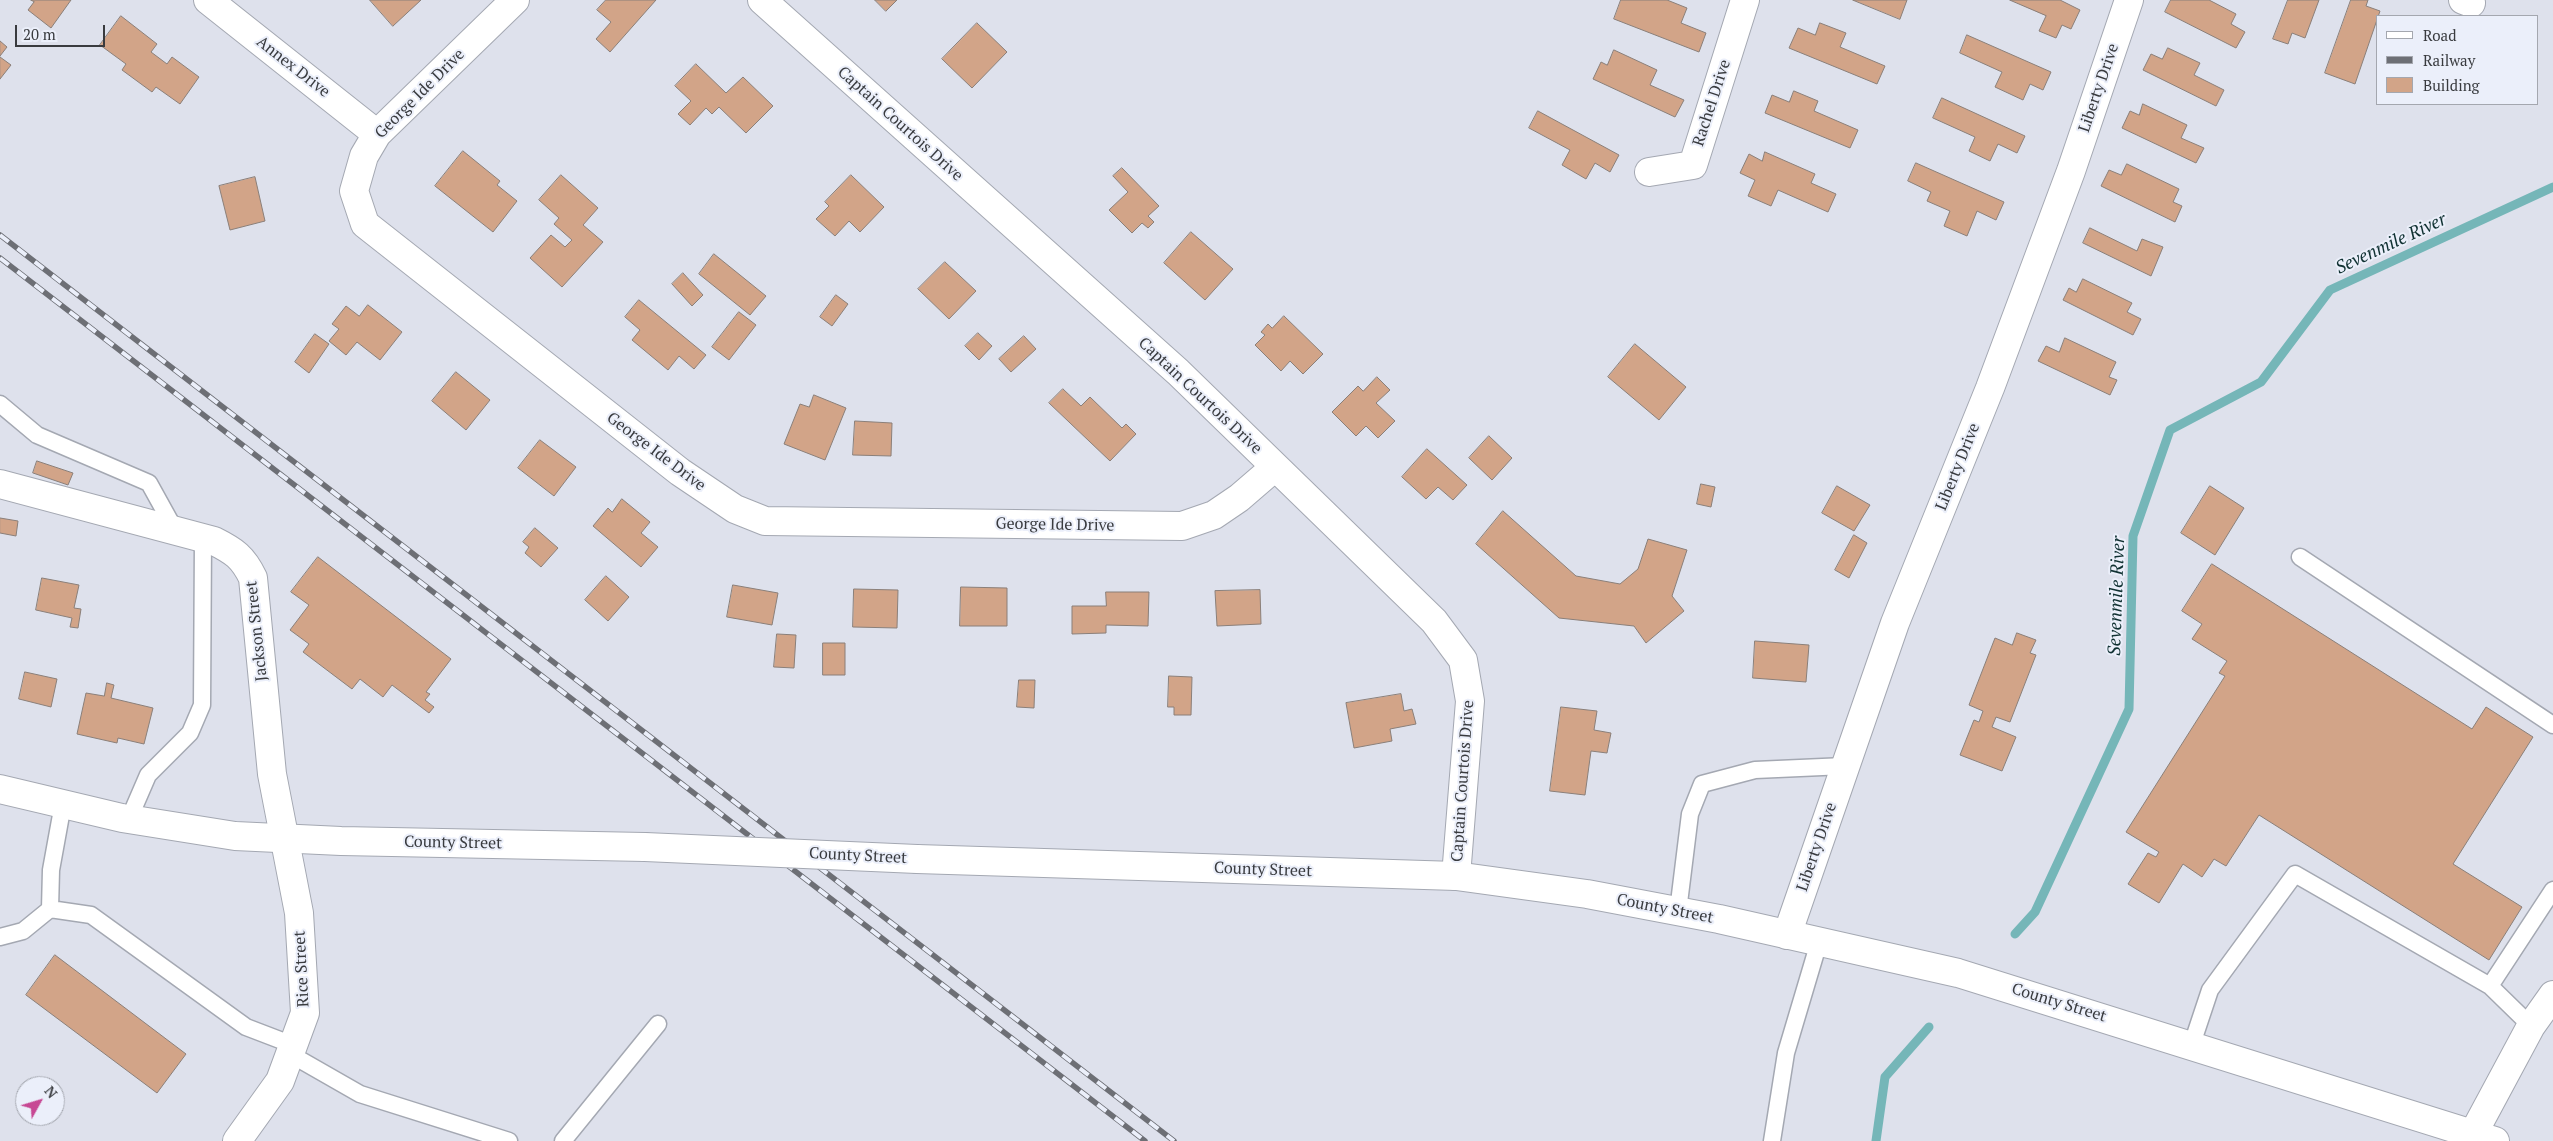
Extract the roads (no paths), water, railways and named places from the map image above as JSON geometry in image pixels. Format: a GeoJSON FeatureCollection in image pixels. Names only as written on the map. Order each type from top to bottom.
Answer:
{"type":"FeatureCollection","features":[{"type":"Feature","properties":{"kind":"street","name":"Annex Drive"},"geometry":{"type":"LineString","coordinates":[[208,0],[378,134]]}},
{"type":"Feature","properties":{"kind":"street","name":"George Ide Drive"},"geometry":{"type":"LineString","coordinates":[[515,0],[378,134],[364,156],[354,191],[365,224],[680,472],[735,508],[765,521],[1182,526],[1214,515],[1239,498],[1275,467]]}},
{"type":"Feature","properties":{"kind":"street","name":"Captain Courtois Drive"},"geometry":{"type":"LineString","coordinates":[[762,0],[1178,372],[1434,620],[1463,660],[1470,701],[1456,876]]}},
{"type":"Feature","properties":{"kind":"street","name":"Rachel Drive"},"geometry":{"type":"LineString","coordinates":[[1650,172],[1693,165],[1745,0]]}},
{"type":"Feature","properties":{"kind":"street","name":"Liberty Drive"},"geometry":{"type":"LineString","coordinates":[[1787,935],[1895,623],[1990,388],[2130,0]]}},
{"type":"Feature","properties":{"kind":"street","name":"Jackson Street"},"geometry":{"type":"LineString","coordinates":[[0,484],[203,538],[231,550],[245,562],[253,578],[272,774],[286,839]]}},
{"type":"Feature","properties":{"kind":"street","name":"County Street"},"geometry":{"type":"LineString","coordinates":[[0,789],[129,819],[236,836],[286,839],[645,846],[917,859],[1456,876],[1587,894],[1678,911],[1981,979],[2192,1044],[2484,1138]]}},
{"type":"Feature","properties":{"kind":"street","name":"Rice Street"},"geometry":{"type":"LineString","coordinates":[[237,1141],[280,1081],[305,1013],[299,913],[286,839]]}},
{"type":"Feature","properties":{"kind":"street"},"geometry":{"type":"LineString","coordinates":[[2484,1138],[2531,1026],[2553,995]]}},
{"type":"Feature","properties":{"kind":"lane"},"geometry":{"type":"LineString","coordinates":[[0,404],[38,435],[149,483],[176,530]]}},
{"type":"Feature","properties":{"kind":"lane"},"geometry":{"type":"LineString","coordinates":[[129,819],[148,774],[190,733],[202,705],[203,538]]}},
{"type":"Feature","properties":{"kind":"lane"},"geometry":{"type":"LineString","coordinates":[[2300,557],[2553,725]]}},
{"type":"Feature","properties":{"kind":"lane"},"geometry":{"type":"LineString","coordinates":[[1678,911],[1690,814],[1702,784],[1755,770],[1845,766]]}},
{"type":"Feature","properties":{"kind":"lane"},"geometry":{"type":"LineString","coordinates":[[50,909],[51,870],[63,804]]}},
{"type":"Feature","properties":{"kind":"lane"},"geometry":{"type":"LineString","coordinates":[[2192,1044],[2210,990],[2295,874],[2490,986],[2531,1026]]}},
{"type":"Feature","properties":{"kind":"lane"},"geometry":{"type":"LineString","coordinates":[[2490,986],[2553,890]]}},
{"type":"Feature","properties":{"kind":"lane"},"geometry":{"type":"LineString","coordinates":[[0,937],[23,931],[50,909],[92,915],[246,1027],[292,1050],[360,1094],[509,1141]]}},
{"type":"Feature","properties":{"kind":"lane"},"geometry":{"type":"LineString","coordinates":[[1772,1141],[1786,1053],[1819,942]]}},
{"type":"Feature","properties":{"kind":"lane"},"geometry":{"type":"LineString","coordinates":[[563,1141],[658,1024]]}},
{"type":"Feature","properties":{"kind":"waterway","name":"Sevenmile River"},"geometry":{"type":"LineString","coordinates":[[2015,934],[2035,912],[2129,709],[2133,536],[2170,430],[2261,382],[2330,290],[2553,187]]}},
{"type":"Feature","properties":{"kind":"waterway","name":"Sevenmile River"},"geometry":{"type":"LineString","coordinates":[[1876,1141],[1885,1077],[1929,1027]]}},
{"type":"Feature","properties":{"kind":"railway"},"geometry":{"type":"LineString","coordinates":[[0,235],[1174,1141]]}},
{"type":"Feature","properties":{"kind":"railway"},"geometry":{"type":"LineString","coordinates":[[0,258],[1145,1141]]}}]}
